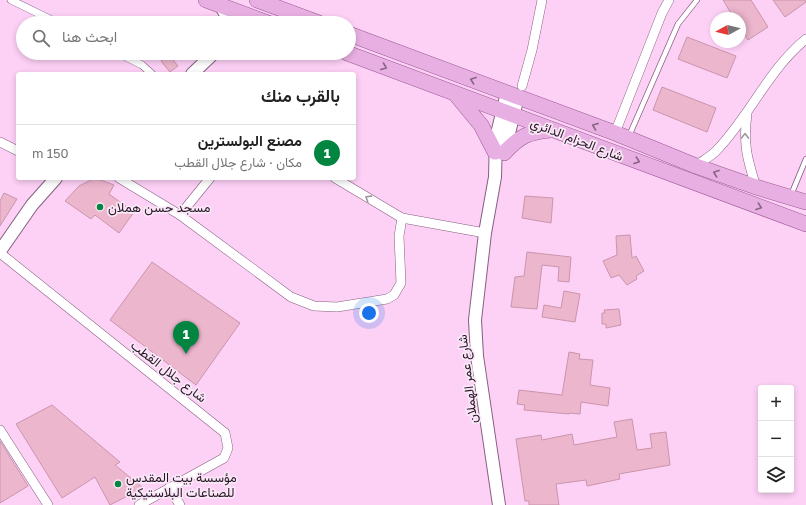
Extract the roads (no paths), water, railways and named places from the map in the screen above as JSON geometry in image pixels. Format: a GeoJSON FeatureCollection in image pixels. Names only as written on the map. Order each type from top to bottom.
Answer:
{"type":"FeatureCollection","features":[{"type":"Feature","properties":{"kind":"main road"},"geometry":{"type":"LineString","coordinates":[[257,0],[300,16]]}},
{"type":"Feature","properties":{"kind":"main road"},"geometry":{"type":"LineString","coordinates":[[213,3],[248,16]]}},
{"type":"Feature","properties":{"kind":"main road","name":"شارع الحزام الدائري"},"geometry":{"type":"LineString","coordinates":[[356,36],[516,92],[696,166],[756,187],[806,202]]}},
{"type":"Feature","properties":{"kind":"main road","name":"شارع الحزام الدائري"},"geometry":{"type":"LineString","coordinates":[[356,56],[806,224]]}},
{"type":"Feature","properties":{"kind":"main road"},"geometry":{"type":"LineString","coordinates":[[455,94],[481,124],[499,153],[525,135],[536,131],[553,130]]}},
{"type":"Feature","properties":{"kind":"street"},"geometry":{"type":"LineString","coordinates":[[11,0],[44,16]]}},
{"type":"Feature","properties":{"kind":"street"},"geometry":{"type":"LineString","coordinates":[[516,92],[532,50],[542,0]]}},
{"type":"Feature","properties":{"kind":"street"},"geometry":{"type":"LineString","coordinates":[[621,136],[664,9],[669,0]]}},
{"type":"Feature","properties":{"kind":"street"},"geometry":{"type":"LineString","coordinates":[[213,3],[225,13],[226,16]]}},
{"type":"Feature","properties":{"kind":"street"},"geometry":{"type":"LineString","coordinates":[[696,166],[715,153],[748,112],[776,68],[806,39]]}},
{"type":"Feature","properties":{"kind":"street"},"geometry":{"type":"LineString","coordinates":[[132,60],[142,65],[150,72]]}},
{"type":"Feature","properties":{"kind":"street"},"geometry":{"type":"LineString","coordinates":[[194,72],[207,60]]}},
{"type":"Feature","properties":{"kind":"street","name":"شارع عمر الهملان"},"geometry":{"type":"LineString","coordinates":[[499,505],[476,338],[476,320],[485,233],[499,153],[507,113],[516,92]]}},
{"type":"Feature","properties":{"kind":"street"},"geometry":{"type":"LineString","coordinates":[[748,112],[744,136],[746,156],[756,187]]}},
{"type":"Feature","properties":{"kind":"street"},"geometry":{"type":"LineString","coordinates":[[0,142],[16,150]]}},
{"type":"Feature","properties":{"kind":"street"},"geometry":{"type":"LineString","coordinates":[[0,252],[32,205],[54,180]]}},
{"type":"Feature","properties":{"kind":"street"},"geometry":{"type":"LineString","coordinates":[[122,180],[180,215],[291,297],[314,306],[325,308],[379,300],[394,295],[401,283],[399,236],[402,218]]}},
{"type":"Feature","properties":{"kind":"street"},"geometry":{"type":"LineString","coordinates":[[180,215],[208,180]]}},
{"type":"Feature","properties":{"kind":"street"},"geometry":{"type":"LineString","coordinates":[[338,180],[402,218],[485,233]]}},
{"type":"Feature","properties":{"kind":"street","name":"شارع جلال القطب"},"geometry":{"type":"LineString","coordinates":[[0,252],[225,433],[228,448],[224,458],[139,505]]}},
{"type":"Feature","properties":{"kind":"street"},"geometry":{"type":"LineString","coordinates":[[0,430],[48,505]]}},
{"type":"Feature","properties":{"kind":"street"},"geometry":{"type":"LineString","coordinates":[[169,488],[180,505]]}},
{"type":"Feature","properties":{"kind":"lane"},"geometry":{"type":"LineString","coordinates":[[621,136],[678,24],[697,0]]}},
{"type":"Feature","properties":{"kind":"lane"},"geometry":{"type":"LineString","coordinates":[[791,197],[802,164],[806,159]]}},
{"type":"Feature","properties":{"kind":"place","name":"مسجد حسن هملان"},"geometry":{"type":"Point","coordinates":[100,207]}},
{"type":"Feature","properties":{"kind":"place","name":"مصنع البولسترين"},"geometry":{"type":"Point","coordinates":[186,354]}},
{"type":"Feature","properties":{"kind":"place","name":"مؤسسة بيت المقدس للصناعات البلاستيكية"},"geometry":{"type":"Point","coordinates":[118,484]}}]}
